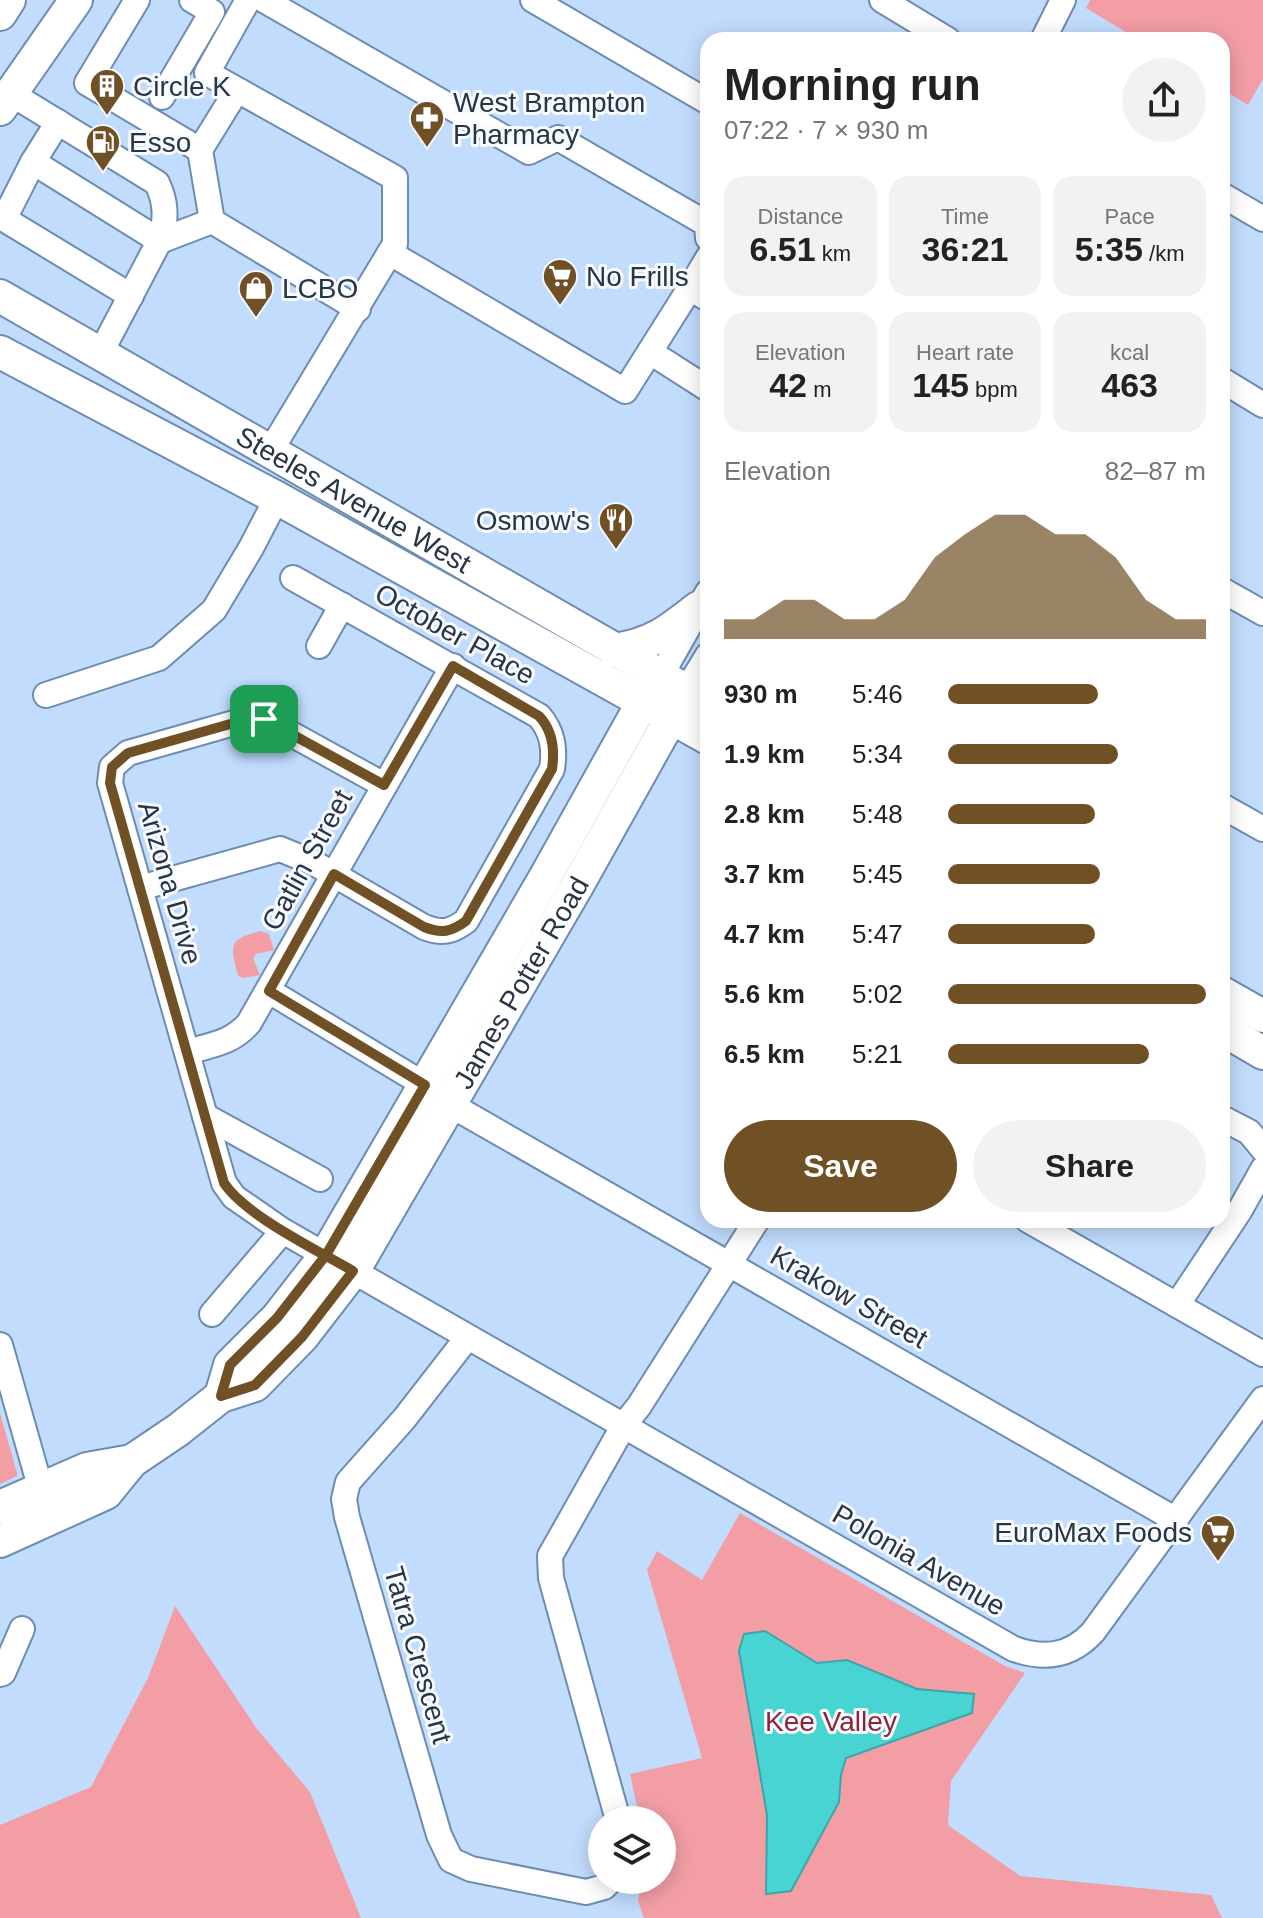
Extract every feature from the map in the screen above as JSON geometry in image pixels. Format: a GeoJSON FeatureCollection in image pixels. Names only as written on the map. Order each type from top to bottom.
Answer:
{"type":"FeatureCollection","features":[{"type":"Feature","properties":{"kind":"main road"},"geometry":{"type":"LineString","coordinates":[[0,14],[9,0]]}},
{"type":"Feature","properties":{"kind":"main road"},"geometry":{"type":"LineString","coordinates":[[5,101],[76,0]]}},
{"type":"Feature","properties":{"kind":"main road"},"geometry":{"type":"LineString","coordinates":[[0,283],[32,314]]}},
{"type":"Feature","properties":{"kind":"main road","name":"Steeles Avenue West"},"geometry":{"type":"LineString","coordinates":[[0,296],[614,650],[674,698],[700,729]]}},
{"type":"Feature","properties":{"kind":"main road","name":"Steeles Avenue West"},"geometry":{"type":"LineString","coordinates":[[0,352],[277,498],[574,663],[674,698]]}},
{"type":"Feature","properties":{"kind":"main road"},"geometry":{"type":"LineString","coordinates":[[614,650],[637,647],[655,640],[700,602]]}},
{"type":"Feature","properties":{"kind":"main road"},"geometry":{"type":"LineString","coordinates":[[574,663],[606,693],[615,710],[618,739],[609,764]]}},
{"type":"Feature","properties":{"kind":"main road","name":"James Potter Road"},"geometry":{"type":"LineString","coordinates":[[0,1507],[45,1505],[106,1493],[132,1461],[221,1396],[255,1385],[302,1337],[353,1271],[437,1094],[609,764],[674,698]]}},
{"type":"Feature","properties":{"kind":"main road","name":"James Potter Road"},"geometry":{"type":"LineString","coordinates":[[221,1396],[230,1365],[277,1318],[326,1255],[437,1094],[632,790],[674,698]]}},
{"type":"Feature","properties":{"kind":"main road"},"geometry":{"type":"LineString","coordinates":[[632,790],[677,755],[700,749]]}},
{"type":"Feature","properties":{"kind":"main road"},"geometry":{"type":"LineString","coordinates":[[1230,997],[1263,1016]]}},
{"type":"Feature","properties":{"kind":"main road"},"geometry":{"type":"LineString","coordinates":[[1230,1034],[1263,1053]]}},
{"type":"Feature","properties":{"kind":"main road","name":"James Potter Road"},"geometry":{"type":"LineString","coordinates":[[0,1541],[45,1505]]}},
{"type":"Feature","properties":{"kind":"street"},"geometry":{"type":"LineString","coordinates":[[137,0],[87,83],[200,150]]}},
{"type":"Feature","properties":{"kind":"street"},"geometry":{"type":"LineString","coordinates":[[207,73],[248,0]]}},
{"type":"Feature","properties":{"kind":"street"},"geometry":{"type":"LineString","coordinates":[[264,0],[529,152],[558,138],[700,220]]}},
{"type":"Feature","properties":{"kind":"street"},"geometry":{"type":"LineString","coordinates":[[533,0],[700,97]]}},
{"type":"Feature","properties":{"kind":"street"},"geometry":{"type":"LineString","coordinates":[[882,0],[935,32]]}},
{"type":"Feature","properties":{"kind":"street"},"geometry":{"type":"LineString","coordinates":[[1047,32],[1063,0]]}},
{"type":"Feature","properties":{"kind":"street"},"geometry":{"type":"LineString","coordinates":[[162,97],[183,61],[202,6]]}},
{"type":"Feature","properties":{"kind":"street"},"geometry":{"type":"LineString","coordinates":[[183,61],[395,178],[395,244],[271,450]]}},
{"type":"Feature","properties":{"kind":"street"},"geometry":{"type":"LineString","coordinates":[[237,90],[200,150],[212,221],[358,309]]}},
{"type":"Feature","properties":{"kind":"street"},"geometry":{"type":"LineString","coordinates":[[5,101],[58,122],[157,183],[163,197],[166,216],[160,241],[100,354]]}},
{"type":"Feature","properties":{"kind":"street"},"geometry":{"type":"LineString","coordinates":[[58,122],[4,219],[131,296]]}},
{"type":"Feature","properties":{"kind":"street"},"geometry":{"type":"LineString","coordinates":[[33,162],[160,241]]}},
{"type":"Feature","properties":{"kind":"street"},"geometry":{"type":"LineString","coordinates":[[1230,200],[1263,219]]}},
{"type":"Feature","properties":{"kind":"street"},"geometry":{"type":"LineString","coordinates":[[160,241],[212,221]]}},
{"type":"Feature","properties":{"kind":"street"},"geometry":{"type":"LineString","coordinates":[[390,253],[625,391],[650,352],[699,294]]}},
{"type":"Feature","properties":{"kind":"street"},"geometry":{"type":"LineString","coordinates":[[650,352],[700,384]]}},
{"type":"Feature","properties":{"kind":"street"},"geometry":{"type":"LineString","coordinates":[[1230,385],[1263,405]]}},
{"type":"Feature","properties":{"kind":"street"},"geometry":{"type":"LineString","coordinates":[[46,695],[159,658],[214,610],[277,498]]}},
{"type":"Feature","properties":{"kind":"street","name":"October Place"},"geometry":{"type":"LineString","coordinates":[[293,578],[539,716],[546,723],[555,751],[552,769],[466,921],[454,930],[439,933],[424,927],[334,874]]}},
{"type":"Feature","properties":{"kind":"street"},"geometry":{"type":"LineString","coordinates":[[1230,594],[1263,613]]}},
{"type":"Feature","properties":{"kind":"street","name":"October Place"},"geometry":{"type":"LineString","coordinates":[[319,646],[342,605]]}},
{"type":"Feature","properties":{"kind":"street"},"geometry":{"type":"LineString","coordinates":[[674,698],[700,610]]}},
{"type":"Feature","properties":{"kind":"street"},"geometry":{"type":"LineString","coordinates":[[674,698],[700,665]]}},
{"type":"Feature","properties":{"kind":"street","name":"Gatlin Street"},"geometry":{"type":"LineString","coordinates":[[187,1052],[229,1041],[240,1033],[269,991],[453,666]]}},
{"type":"Feature","properties":{"kind":"street","name":"Arizona Drive"},"geometry":{"type":"LineString","coordinates":[[326,1255],[283,1231],[234,1197],[224,1183],[110,783],[112,767],[128,753],[248,719],[264,719],[384,785]]}},
{"type":"Feature","properties":{"kind":"street"},"geometry":{"type":"LineString","coordinates":[[1230,810],[1263,829]]}},
{"type":"Feature","properties":{"kind":"street"},"geometry":{"type":"LineString","coordinates":[[140,888],[280,849],[334,874]]}},
{"type":"Feature","properties":{"kind":"street","name":"Krakow Street"},"geometry":{"type":"LineString","coordinates":[[269,991],[437,1094],[1176,1520]]}},
{"type":"Feature","properties":{"kind":"street"},"geometry":{"type":"LineString","coordinates":[[205,1116],[320,1179]]}},
{"type":"Feature","properties":{"kind":"street"},"geometry":{"type":"LineString","coordinates":[[1230,1122],[1249,1132],[1263,1149]]}},
{"type":"Feature","properties":{"kind":"street"},"geometry":{"type":"LineString","coordinates":[[1230,1225],[1263,1169]]}},
{"type":"Feature","properties":{"kind":"street"},"geometry":{"type":"LineString","coordinates":[[614,1806],[551,1578],[550,1556],[624,1425],[752,1228]]}},
{"type":"Feature","properties":{"kind":"street"},"geometry":{"type":"LineString","coordinates":[[1042,1228],[1263,1354]]}},
{"type":"Feature","properties":{"kind":"street"},"geometry":{"type":"LineString","coordinates":[[1177,1305],[1228,1228]]}},
{"type":"Feature","properties":{"kind":"street"},"geometry":{"type":"LineString","coordinates":[[212,1314],[283,1231]]}},
{"type":"Feature","properties":{"kind":"street"},"geometry":{"type":"LineString","coordinates":[[326,1255],[467,1338]]}},
{"type":"Feature","properties":{"kind":"street","name":"Polonia Avenue"},"geometry":{"type":"LineString","coordinates":[[467,1338],[1014,1649],[1039,1656],[1056,1655],[1086,1639],[1263,1399]]}},
{"type":"Feature","properties":{"kind":"street","name":"Tatra Crescent"},"geometry":{"type":"LineString","coordinates":[[467,1338],[404,1419],[348,1482],[344,1499],[347,1517],[439,1835],[451,1860],[471,1869],[588,1891]]}},
{"type":"Feature","properties":{"kind":"street"},"geometry":{"type":"LineString","coordinates":[[0,1345],[45,1505]]}},
{"type":"Feature","properties":{"kind":"street"},"geometry":{"type":"LineString","coordinates":[[0,1674],[22,1629]]}},
{"type":"Feature","properties":{"kind":"green space"},"geometry":{"type":"Polygon","coordinates":[[[1090,0],[1263,0],[1263,79],[1248,105],[1230,94],[1230,32],[1126,32],[1086,8],[1090,0]]]}},
{"type":"Feature","properties":{"kind":"green space"},"geometry":{"type":"Polygon","coordinates":[[[261,931],[269,934],[274,950],[256,954],[253,958],[260,975],[242,978],[235,965],[234,944],[243,937],[261,931]]]}},
{"type":"Feature","properties":{"kind":"green space"},"geometry":{"type":"Polygon","coordinates":[[[0,1413],[17,1476],[0,1484],[0,1413]]]}},
{"type":"Feature","properties":{"kind":"green space","name":"Kee Valley"},"geometry":{"type":"Polygon","coordinates":[[[740,1513],[1005,1666],[1025,1673],[951,1781],[948,1825],[1020,1876],[1211,1895],[1222,1918],[644,1918],[638,1901],[639,1894],[676,1894],[676,1806],[637,1806],[630,1774],[702,1758],[647,1570],[657,1551],[702,1580],[740,1513]]]}},
{"type":"Feature","properties":{"kind":"green space"},"geometry":{"type":"Polygon","coordinates":[[[175,1606],[257,1729],[310,1792],[361,1918],[0,1918],[0,1825],[91,1787],[148,1678],[175,1606]]]}},
{"type":"Feature","properties":{"kind":"shaded area"},"geometry":{"type":"Polygon","coordinates":[[[765,1631],[817,1663],[847,1660],[917,1689],[974,1694],[972,1713],[846,1758],[839,1802],[791,1891],[766,1894],[767,1815],[739,1651],[744,1634],[765,1631]]]}},
{"type":"Feature","properties":{"kind":"place","name":"Circle K"},"geometry":{"type":"Point","coordinates":[107,117]}},
{"type":"Feature","properties":{"kind":"place","name":"West Brampton Pharmacy"},"geometry":{"type":"Point","coordinates":[427,149]}},
{"type":"Feature","properties":{"kind":"place","name":"Esso"},"geometry":{"type":"Point","coordinates":[103,173]}},
{"type":"Feature","properties":{"kind":"place","name":"No Frills"},"geometry":{"type":"Point","coordinates":[560,307]}},
{"type":"Feature","properties":{"kind":"place","name":"LCBO"},"geometry":{"type":"Point","coordinates":[256,319]}},
{"type":"Feature","properties":{"kind":"place","name":"Osmow's"},"geometry":{"type":"Point","coordinates":[616,551]}},
{"type":"Feature","properties":{"kind":"place","name":"EuroMax Foods"},"geometry":{"type":"Point","coordinates":[1218,1563]}},
{"type":"Feature","properties":{"kind":"route"},"geometry":{"type":"LineString","coordinates":[[264,719],[248,719],[128,753],[112,767],[110,783],[224,1183],[234,1197],[283,1231],[304,1242],[326,1255],[353,1271],[302,1337],[255,1385],[221,1396],[230,1365],[277,1318],[326,1255],[425,1085],[269,991],[334,874],[439,933],[454,930],[466,921],[552,769],[555,751],[546,723],[539,716],[453,666],[384,785],[264,719]]}}]}
